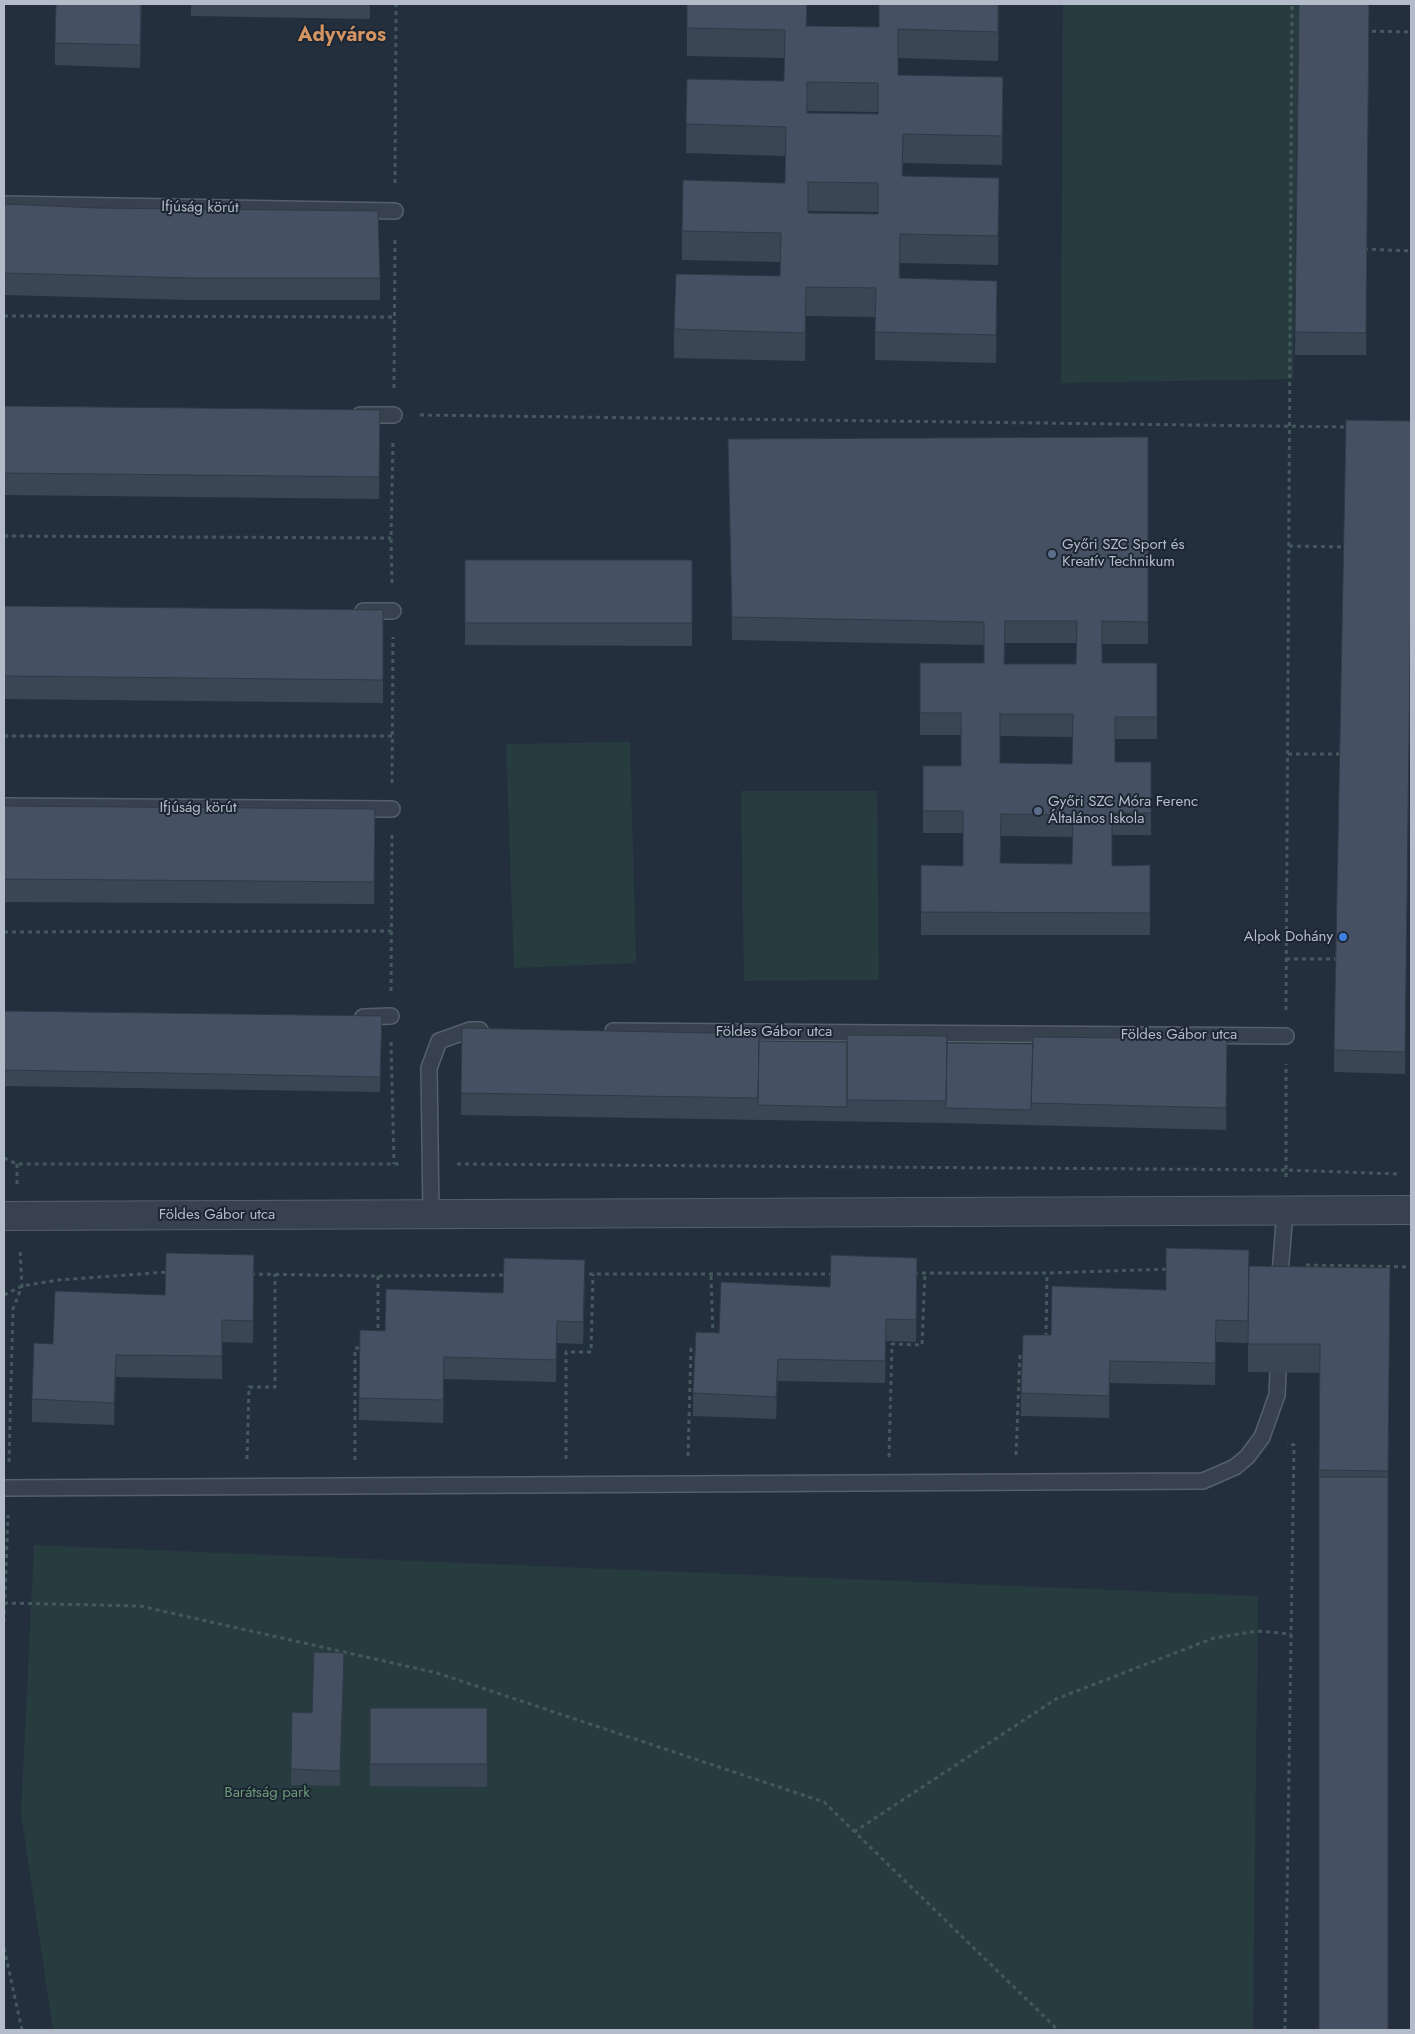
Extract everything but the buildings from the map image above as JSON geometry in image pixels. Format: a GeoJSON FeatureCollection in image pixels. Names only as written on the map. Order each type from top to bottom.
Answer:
{"type":"FeatureCollection","features":[{"type":"Feature","properties":{"kind":"street","name":"Földes Gábor utca"},"geometry":{"type":"LineString","coordinates":[[4,1216],[1411,1210]]}},
{"type":"Feature","properties":{"kind":"lane","name":"Ifjúság körút"},"geometry":{"type":"LineString","coordinates":[[4,204],[395,211]]}},
{"type":"Feature","properties":{"kind":"lane"},"geometry":{"type":"LineString","coordinates":[[341,415],[394,415]]}},
{"type":"Feature","properties":{"kind":"lane"},"geometry":{"type":"LineString","coordinates":[[344,611],[393,612]]}},
{"type":"Feature","properties":{"kind":"lane","name":"Ifjúság körút"},"geometry":{"type":"LineString","coordinates":[[4,806],[392,809]]}},
{"type":"Feature","properties":{"kind":"lane"},"geometry":{"type":"LineString","coordinates":[[343,1016],[391,1016]]}},
{"type":"Feature","properties":{"kind":"lane"},"geometry":{"type":"LineString","coordinates":[[431,1214],[429,1068],[439,1041],[470,1030],[490,1030]]}},
{"type":"Feature","properties":{"kind":"lane","name":"Földes Gábor utca"},"geometry":{"type":"LineString","coordinates":[[600,1031],[1286,1036]]}},
{"type":"Feature","properties":{"kind":"lane"},"geometry":{"type":"LineString","coordinates":[[1278,1295],[1285,1210]]}},
{"type":"Feature","properties":{"kind":"lane"},"geometry":{"type":"LineString","coordinates":[[6,1488],[1203,1482],[1235,1467],[1247,1457],[1262,1437],[1277,1395],[1278,1372]]}},
{"type":"Feature","properties":{"kind":"path"},"geometry":{"type":"LineString","coordinates":[[1285,1210],[1289,546],[1293,245],[1292,4]]}},
{"type":"Feature","properties":{"kind":"path"},"geometry":{"type":"LineString","coordinates":[[1292,31],[1299,30]]}},
{"type":"Feature","properties":{"kind":"path"},"geometry":{"type":"LineString","coordinates":[[1358,31],[1411,32]]}},
{"type":"Feature","properties":{"kind":"path"},"geometry":{"type":"LineString","coordinates":[[1358,248],[1411,250]]}},
{"type":"Feature","properties":{"kind":"path"},"geometry":{"type":"LineString","coordinates":[[4,316],[394,317]]}},
{"type":"Feature","properties":{"kind":"path"},"geometry":{"type":"LineString","coordinates":[[394,415],[1290,427],[1355,426]]}},
{"type":"Feature","properties":{"kind":"path"},"geometry":{"type":"LineString","coordinates":[[4,536],[391,538]]}},
{"type":"Feature","properties":{"kind":"path"},"geometry":{"type":"LineString","coordinates":[[1289,546],[1354,547]]}},
{"type":"Feature","properties":{"kind":"path"},"geometry":{"type":"LineString","coordinates":[[4,736],[392,736]]}},
{"type":"Feature","properties":{"kind":"path"},"geometry":{"type":"LineString","coordinates":[[1288,754],[1351,754]]}},
{"type":"Feature","properties":{"kind":"path"},"geometry":{"type":"LineString","coordinates":[[4,932],[391,931]]}},
{"type":"Feature","properties":{"kind":"path"},"geometry":{"type":"LineString","coordinates":[[1286,959],[1347,959]]}},
{"type":"Feature","properties":{"kind":"path"},"geometry":{"type":"LineString","coordinates":[[4,1158],[17,1164],[430,1164],[1286,1170],[1400,1174]]}},
{"type":"Feature","properties":{"kind":"path"},"geometry":{"type":"LineString","coordinates":[[1280,1265],[1411,1267]]}},
{"type":"Feature","properties":{"kind":"path"},"geometry":{"type":"LineString","coordinates":[[905,1273],[1048,1273],[1173,1269]]}},
{"type":"Feature","properties":{"kind":"path"},"geometry":{"type":"LineString","coordinates":[[4,1295],[22,1286],[58,1280],[171,1272]]}},
{"type":"Feature","properties":{"kind":"path"},"geometry":{"type":"LineString","coordinates":[[888,1483],[892,1344],[922,1345],[925,1273]]}},
{"type":"Feature","properties":{"kind":"path"},"geometry":{"type":"LineString","coordinates":[[1046,1345],[1048,1273]]}},
{"type":"Feature","properties":{"kind":"path"},"geometry":{"type":"LineString","coordinates":[[247,1274],[378,1276],[515,1275]]}},
{"type":"Feature","properties":{"kind":"path"},"geometry":{"type":"LineString","coordinates":[[247,1487],[249,1387],[275,1387],[276,1274]]}},
{"type":"Feature","properties":{"kind":"path"},"geometry":{"type":"LineString","coordinates":[[573,1274],[711,1276],[837,1274]]}},
{"type":"Feature","properties":{"kind":"path"},"geometry":{"type":"LineString","coordinates":[[566,1485],[566,1352],[590,1352],[593,1274]]}},
{"type":"Feature","properties":{"kind":"path"},"geometry":{"type":"LineString","coordinates":[[378,1276],[378,1339]]}},
{"type":"Feature","properties":{"kind":"path"},"geometry":{"type":"LineString","coordinates":[[711,1276],[714,1340]]}},
{"type":"Feature","properties":{"kind":"path"},"geometry":{"type":"LineString","coordinates":[[4,1622],[6,1488],[13,1309],[22,1286]]}},
{"type":"Feature","properties":{"kind":"path"},"geometry":{"type":"LineString","coordinates":[[354,1486],[355,1348],[370,1348]]}},
{"type":"Feature","properties":{"kind":"path"},"geometry":{"type":"LineString","coordinates":[[687,1485],[691,1349],[706,1349]]}},
{"type":"Feature","properties":{"kind":"path"},"geometry":{"type":"LineString","coordinates":[[1015,1483],[1020,1352],[1028,1353]]}},
{"type":"Feature","properties":{"kind":"path"},"geometry":{"type":"LineString","coordinates":[[1262,1437],[1294,1445],[1285,2030]]}},
{"type":"Feature","properties":{"kind":"path"},"geometry":{"type":"LineString","coordinates":[[4,1603],[140,1606],[437,1673],[824,1802],[1058,2030]]}},
{"type":"Feature","properties":{"kind":"path"},"geometry":{"type":"LineString","coordinates":[[854,1832],[1056,1699],[1214,1638],[1258,1631],[1291,1634]]}},
{"type":"Feature","properties":{"kind":"path"},"geometry":{"type":"LineString","coordinates":[[4,1948],[22,2030]]}},
{"type":"Feature","properties":{"kind":"green space"},"geometry":{"type":"Polygon","coordinates":[[[1063,4],[1299,4],[1293,379],[1061,383],[1063,4]]]}},
{"type":"Feature","properties":{"kind":"green space"},"geometry":{"type":"Polygon","coordinates":[[[630,742],[636,963],[514,968],[506,744],[630,742]]]}},
{"type":"Feature","properties":{"kind":"green space"},"geometry":{"type":"Polygon","coordinates":[[[741,791],[877,791],[879,980],[744,981],[741,791]]]}},
{"type":"Feature","properties":{"kind":"green space","name":"Barátság park"},"geometry":{"type":"Polygon","coordinates":[[[34,1545],[1258,1596],[1253,2030],[53,2030],[21,1814],[34,1545]]]}},
{"type":"Feature","properties":{"kind":"place","name":"Győri SZC Sport és Kreatív Technikum"},"geometry":{"type":"Point","coordinates":[1052,554]}},
{"type":"Feature","properties":{"kind":"place","name":"Győri SZC Móra Ferenc Általános Iskola"},"geometry":{"type":"Point","coordinates":[1038,811]}},
{"type":"Feature","properties":{"kind":"place","name":"Alpok Dohány"},"geometry":{"type":"Point","coordinates":[1343,937]}},
{"type":"Feature","properties":{"kind":"district","name":"Adyváros"},"geometry":{"type":"Point","coordinates":[342,36]}}]}
